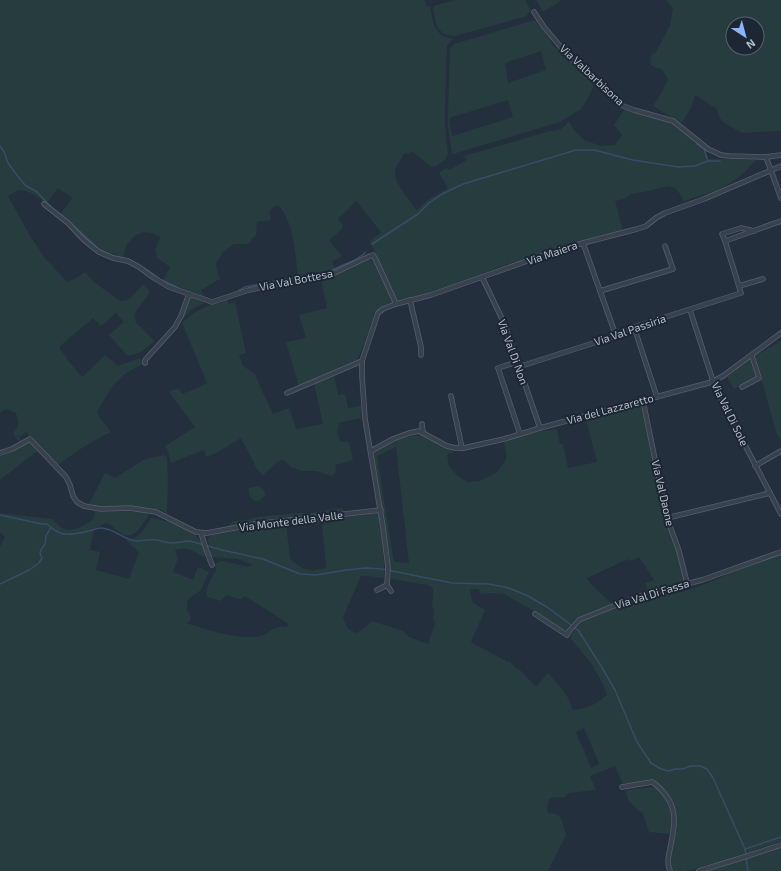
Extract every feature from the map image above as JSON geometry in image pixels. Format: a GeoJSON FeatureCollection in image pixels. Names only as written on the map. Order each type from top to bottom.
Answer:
{"type":"FeatureCollection","features":[{"type":"Feature","properties":{"kind":"street","name":"Via Valbarbisona"},"geometry":{"type":"LineString","coordinates":[[534,12],[544,27],[570,58],[623,106],[673,121],[718,154],[766,157]]}},
{"type":"Feature","properties":{"kind":"street"},"geometry":{"type":"LineString","coordinates":[[781,155],[766,157],[781,198]]}},
{"type":"Feature","properties":{"kind":"street","name":"Via Maiera"},"geometry":{"type":"LineString","coordinates":[[371,451],[365,419],[362,361],[378,313],[383,309],[431,295],[583,243],[646,226],[665,213],[704,200],[781,166]]}},
{"type":"Feature","properties":{"kind":"street","name":"Via Val Bottesa"},"geometry":{"type":"LineString","coordinates":[[44,204],[68,223],[98,252],[113,258],[128,261],[170,287],[212,302],[249,290],[332,274],[373,255],[396,304]]}},
{"type":"Feature","properties":{"kind":"street"},"geometry":{"type":"LineString","coordinates":[[725,241],[781,221]]}},
{"type":"Feature","properties":{"kind":"street"},"geometry":{"type":"LineString","coordinates":[[754,231],[740,228],[722,234],[739,286],[763,279]]}},
{"type":"Feature","properties":{"kind":"street"},"geometry":{"type":"LineString","coordinates":[[583,243],[616,336]]}},
{"type":"Feature","properties":{"kind":"street"},"geometry":{"type":"LineString","coordinates":[[600,291],[674,269],[665,246]]}},
{"type":"Feature","properties":{"kind":"street","name":"Via Val Di Non"},"geometry":{"type":"LineString","coordinates":[[482,277],[504,323],[540,428]]}},
{"type":"Feature","properties":{"kind":"street","name":"Via Val Passiria"},"geometry":{"type":"LineString","coordinates":[[520,434],[498,368],[518,364],[616,336],[634,327],[740,293],[739,286]]}},
{"type":"Feature","properties":{"kind":"street"},"geometry":{"type":"LineString","coordinates":[[145,363],[145,360],[175,327],[188,294]]}},
{"type":"Feature","properties":{"kind":"street"},"geometry":{"type":"LineString","coordinates":[[410,300],[422,347],[421,355]]}},
{"type":"Feature","properties":{"kind":"street","name":"Via Val Di Sole"},"geometry":{"type":"LineString","coordinates":[[690,310],[712,382],[781,514]]}},
{"type":"Feature","properties":{"kind":"street"},"geometry":{"type":"LineString","coordinates":[[634,327],[657,397]]}},
{"type":"Feature","properties":{"kind":"street","name":"Via del Lazzaretto"},"geometry":{"type":"LineString","coordinates":[[424,433],[447,446],[462,448],[504,439],[712,382],[752,356],[781,334]]}},
{"type":"Feature","properties":{"kind":"street"},"geometry":{"type":"LineString","coordinates":[[742,387],[759,378],[752,356]]}},
{"type":"Feature","properties":{"kind":"street"},"geometry":{"type":"LineString","coordinates":[[287,393],[362,361]]}},
{"type":"Feature","properties":{"kind":"street"},"geometry":{"type":"LineString","coordinates":[[451,396],[462,448]]}},
{"type":"Feature","properties":{"kind":"street","name":"Via Val Daone"},"geometry":{"type":"LineString","coordinates":[[643,401],[667,518],[679,551],[687,583]]}},
{"type":"Feature","properties":{"kind":"street"},"geometry":{"type":"LineString","coordinates":[[422,424],[424,433]]}},
{"type":"Feature","properties":{"kind":"street"},"geometry":{"type":"LineString","coordinates":[[391,591],[387,585],[388,567],[381,510],[371,451],[409,433],[419,431],[424,433]]}},
{"type":"Feature","properties":{"kind":"street","name":"Via Monte della Valle"},"geometry":{"type":"LineString","coordinates":[[0,453],[12,449],[30,439],[66,477],[77,502],[84,506],[101,509],[130,508],[156,512],[196,532],[207,533],[255,524],[381,510]]}},
{"type":"Feature","properties":{"kind":"street"},"geometry":{"type":"LineString","coordinates":[[755,466],[781,451]]}},
{"type":"Feature","properties":{"kind":"street"},"geometry":{"type":"LineString","coordinates":[[667,518],[770,493]]}},
{"type":"Feature","properties":{"kind":"street"},"geometry":{"type":"LineString","coordinates":[[201,532],[212,565]]}},
{"type":"Feature","properties":{"kind":"street","name":"Via Val Di Fassa"},"geometry":{"type":"LineString","coordinates":[[535,614],[567,635],[569,630],[579,620],[642,595],[702,580],[781,552]]}},
{"type":"Feature","properties":{"kind":"street"},"geometry":{"type":"LineString","coordinates":[[377,590],[387,585]]}},
{"type":"Feature","properties":{"kind":"street"},"geometry":{"type":"LineString","coordinates":[[622,787],[652,782],[659,786],[671,803],[674,813],[674,824],[667,861],[670,871]]}},
{"type":"Feature","properties":{"kind":"street"},"geometry":{"type":"LineString","coordinates":[[699,871],[750,856],[781,844]]}},
{"type":"Feature","properties":{"kind":"green space"},"geometry":{"type":"Polygon","coordinates":[[[0,0],[424,0],[427,7],[430,6],[435,27],[441,35],[453,39],[447,46],[445,125],[448,154],[446,159],[436,166],[431,167],[413,152],[404,154],[395,171],[399,186],[417,210],[428,200],[448,188],[439,173],[446,168],[449,170],[467,160],[464,156],[550,131],[559,130],[569,121],[574,130],[584,140],[601,146],[615,145],[622,135],[614,125],[625,109],[671,123],[706,150],[708,159],[756,160],[748,169],[730,183],[711,192],[684,201],[676,189],[669,186],[629,195],[626,198],[615,201],[623,231],[574,242],[494,269],[463,282],[396,301],[370,241],[381,232],[356,201],[338,219],[342,224],[342,229],[329,240],[342,256],[332,262],[335,268],[321,272],[298,275],[291,229],[278,205],[273,207],[270,211],[271,220],[257,222],[256,235],[248,244],[234,244],[223,252],[216,263],[220,279],[201,290],[204,296],[163,281],[170,267],[156,257],[157,254],[155,251],[160,237],[152,233],[143,232],[136,235],[127,244],[123,257],[114,255],[90,240],[73,224],[60,215],[72,198],[58,188],[46,204],[34,194],[27,191],[18,190],[8,196],[29,234],[44,257],[67,282],[85,272],[94,282],[120,301],[130,298],[143,285],[150,291],[134,314],[136,323],[155,341],[142,351],[127,355],[109,335],[124,322],[116,313],[101,326],[93,318],[59,347],[82,377],[105,355],[117,366],[140,358],[143,364],[126,373],[113,385],[97,412],[99,417],[111,432],[84,447],[58,465],[32,436],[29,437],[27,432],[19,437],[22,442],[20,443],[13,433],[18,426],[16,413],[6,409],[0,413],[0,0]]]}},
{"type":"Feature","properties":{"kind":"green space"},"geometry":{"type":"Polygon","coordinates":[[[455,0],[525,0],[530,12],[527,16],[455,36],[444,33],[440,30],[436,22],[433,6],[455,0]]]}},
{"type":"Feature","properties":{"kind":"green space"},"geometry":{"type":"Polygon","coordinates":[[[536,0],[562,0],[543,12],[536,0]]]}},
{"type":"Feature","properties":{"kind":"green space"},"geometry":{"type":"Polygon","coordinates":[[[666,0],[781,0],[781,131],[742,133],[724,123],[719,117],[717,109],[695,95],[690,110],[681,123],[653,106],[668,79],[662,69],[651,65],[650,60],[652,54],[656,52],[670,25],[673,8],[666,0]]]}},
{"type":"Feature","properties":{"kind":"green space"},"geometry":{"type":"Polygon","coordinates":[[[535,20],[553,45],[594,84],[581,109],[560,122],[453,154],[448,126],[448,111],[450,48],[454,44],[535,20]],[[541,51],[505,63],[508,83],[546,70],[541,51]],[[508,100],[449,118],[452,136],[513,117],[508,100]]]}},
{"type":"Feature","properties":{"kind":"green space"},"geometry":{"type":"Polygon","coordinates":[[[368,260],[373,261],[376,265],[392,303],[383,306],[375,312],[365,343],[357,360],[299,386],[286,342],[306,338],[299,315],[327,308],[321,279],[348,270],[368,260]]]}},
{"type":"Feature","properties":{"kind":"green space"},"geometry":{"type":"Polygon","coordinates":[[[190,297],[204,303],[191,310],[179,323],[185,311],[190,297]]]}},
{"type":"Feature","properties":{"kind":"green space"},"geometry":{"type":"Polygon","coordinates":[[[227,299],[229,304],[235,302],[246,353],[239,355],[243,366],[255,374],[273,414],[289,408],[296,429],[323,424],[314,383],[334,375],[338,395],[345,394],[348,408],[361,406],[361,418],[338,423],[339,427],[337,428],[340,442],[349,441],[353,460],[335,465],[336,472],[332,476],[316,471],[303,471],[291,467],[284,460],[278,461],[263,475],[257,469],[241,438],[218,452],[206,457],[204,450],[171,463],[165,446],[195,427],[169,392],[179,389],[182,394],[207,383],[182,323],[199,310],[219,302],[222,303],[221,301],[227,299]]]}},
{"type":"Feature","properties":{"kind":"green space"},"geometry":{"type":"Polygon","coordinates":[[[781,341],[781,441],[776,432],[755,356],[781,341]]]}},
{"type":"Feature","properties":{"kind":"green space"},"geometry":{"type":"Polygon","coordinates":[[[750,360],[756,377],[734,389],[727,377],[750,360]]]}},
{"type":"Feature","properties":{"kind":"green space"},"geometry":{"type":"Polygon","coordinates":[[[641,405],[665,519],[685,580],[678,585],[648,591],[645,583],[654,580],[639,557],[630,561],[628,559],[587,578],[590,583],[612,604],[577,618],[562,634],[534,616],[536,612],[504,594],[480,594],[479,589],[470,589],[472,602],[485,610],[471,642],[508,662],[509,661],[536,687],[548,673],[566,694],[573,710],[588,707],[595,704],[607,695],[603,684],[591,663],[571,639],[571,633],[580,623],[616,607],[625,608],[654,597],[678,593],[694,588],[730,573],[781,555],[781,841],[724,861],[685,871],[672,871],[669,863],[676,824],[665,790],[656,782],[650,780],[623,785],[615,766],[590,776],[596,790],[568,793],[565,797],[549,799],[547,810],[549,813],[560,817],[566,835],[548,871],[0,871],[0,547],[5,537],[0,533],[0,513],[52,519],[62,528],[70,530],[78,528],[91,521],[95,512],[93,510],[102,512],[131,511],[147,513],[148,516],[143,524],[136,532],[129,536],[124,535],[106,523],[94,529],[90,550],[100,552],[96,570],[129,579],[139,552],[126,540],[135,538],[144,529],[151,518],[184,528],[195,535],[200,541],[206,556],[203,557],[187,549],[175,550],[178,558],[173,572],[193,580],[198,567],[209,572],[201,590],[187,601],[187,610],[190,615],[190,621],[186,623],[222,634],[250,637],[264,635],[274,628],[286,627],[289,624],[245,596],[240,599],[226,595],[221,601],[207,597],[208,586],[216,570],[214,564],[221,561],[247,567],[253,565],[238,559],[211,557],[210,546],[207,539],[226,528],[233,521],[248,520],[257,517],[310,513],[343,508],[345,517],[378,513],[380,514],[384,577],[361,576],[343,617],[345,623],[349,629],[357,633],[372,621],[403,631],[409,637],[428,644],[435,624],[432,604],[433,588],[428,585],[391,579],[391,567],[373,453],[406,437],[421,436],[453,450],[453,453],[447,454],[449,466],[457,475],[467,482],[480,481],[496,473],[504,463],[507,457],[504,442],[537,432],[556,429],[560,444],[563,444],[568,468],[597,462],[586,420],[596,416],[641,405]],[[396,447],[377,456],[394,562],[409,563],[396,447]],[[310,518],[275,521],[275,524],[286,523],[290,559],[302,568],[315,570],[325,568],[322,523],[311,524],[310,518]],[[584,728],[576,732],[591,768],[599,764],[584,728]]]}},
{"type":"Feature","properties":{"kind":"green space"},"geometry":{"type":"Polygon","coordinates":[[[30,441],[37,451],[0,480],[0,456],[30,441]]]}},
{"type":"Feature","properties":{"kind":"green space"},"geometry":{"type":"Polygon","coordinates":[[[164,455],[167,460],[168,477],[167,514],[161,510],[130,506],[101,507],[89,504],[105,473],[115,478],[145,459],[164,455]]]}},
{"type":"Feature","properties":{"kind":"green space"},"geometry":{"type":"Polygon","coordinates":[[[258,486],[263,489],[265,495],[261,500],[255,501],[250,496],[249,488],[258,486]]]}},
{"type":"Feature","properties":{"kind":"green space"},"geometry":{"type":"Polygon","coordinates":[[[652,787],[662,791],[669,804],[673,818],[671,834],[649,832],[642,811],[640,812],[628,800],[626,792],[628,790],[652,787]]]}},
{"type":"Feature","properties":{"kind":"green space"},"geometry":{"type":"Polygon","coordinates":[[[781,848],[781,871],[708,871],[781,848]]]}},
{"type":"Feature","properties":{"kind":"waterway"},"geometry":{"type":"LineString","coordinates":[[697,144],[704,149],[708,161]]}},
{"type":"Feature","properties":{"kind":"waterway"},"geometry":{"type":"LineString","coordinates":[[0,146],[8,163],[25,185],[37,192],[52,208]]}},
{"type":"Feature","properties":{"kind":"waterway"},"geometry":{"type":"LineString","coordinates":[[372,244],[418,214],[429,203],[442,194],[463,184],[576,150],[594,150],[633,160],[678,167],[695,166],[708,161],[720,161]]}},
{"type":"Feature","properties":{"kind":"waterway"},"geometry":{"type":"LineString","coordinates":[[72,224],[99,249],[113,256],[124,258]]}},
{"type":"Feature","properties":{"kind":"waterway"},"geometry":{"type":"LineString","coordinates":[[235,293],[245,287],[327,272],[355,260],[365,252]]}},
{"type":"Feature","properties":{"kind":"waterway"},"geometry":{"type":"LineString","coordinates":[[144,268],[159,278]]}},
{"type":"Feature","properties":{"kind":"waterway"},"geometry":{"type":"LineString","coordinates":[[162,280],[179,288]]}},
{"type":"Feature","properties":{"kind":"waterway"},"geometry":{"type":"LineString","coordinates":[[0,515],[47,524],[57,532],[66,534],[77,534],[101,528],[110,530],[127,539],[136,541],[157,540],[168,543],[190,541],[263,559],[300,574],[316,575],[366,568],[382,569],[452,583],[489,584],[509,588],[528,596],[547,607],[578,630],[615,690],[637,742],[651,763],[661,769],[669,771],[683,769],[690,766],[700,766],[707,769],[713,778],[745,849],[748,871]]}},
{"type":"Feature","properties":{"kind":"waterway"},"geometry":{"type":"LineString","coordinates":[[0,584],[29,570],[39,563],[42,558],[40,553],[51,527]]}},
{"type":"Feature","properties":{"kind":"waterway"},"geometry":{"type":"LineString","coordinates":[[745,849],[781,837]]}}]}
